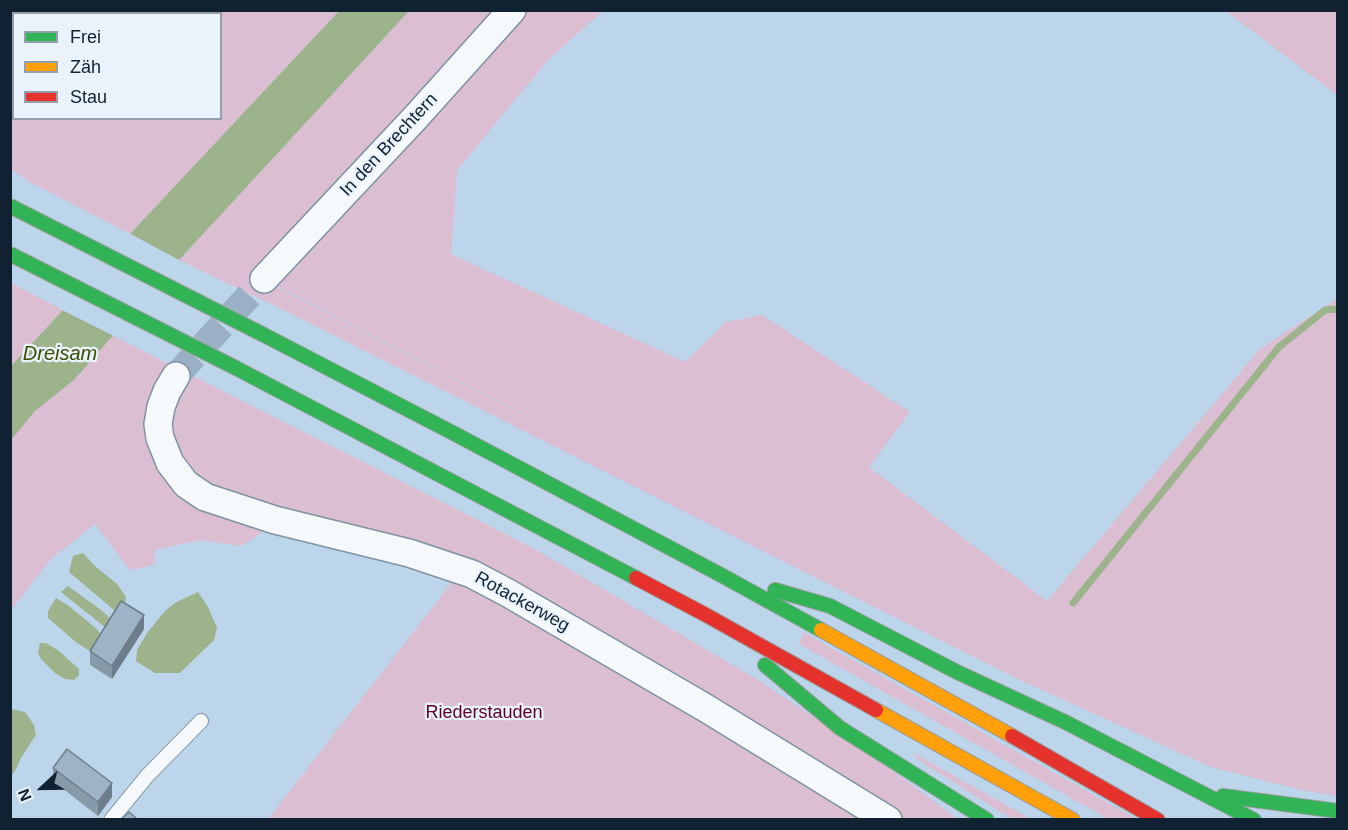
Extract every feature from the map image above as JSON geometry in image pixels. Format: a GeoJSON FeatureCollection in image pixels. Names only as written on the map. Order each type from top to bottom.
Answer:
{"type":"FeatureCollection","features":[{"type":"Feature","properties":{"kind":"highway"},"geometry":{"type":"LineString","coordinates":[[10,206],[455,434],[721,575],[1046,754],[1158,819]]}},
{"type":"Feature","properties":{"kind":"highway"},"geometry":{"type":"LineString","coordinates":[[10,254],[234,367],[706,615],[1073,819]]}},
{"type":"Feature","properties":{"kind":"highway"},"geometry":{"type":"LineString","coordinates":[[721,575],[830,606],[957,672],[1065,722],[1254,819]]}},
{"type":"Feature","properties":{"kind":"highway"},"geometry":{"type":"LineString","coordinates":[[706,615],[840,728],[987,819]]}},
{"type":"Feature","properties":{"kind":"highway"},"geometry":{"type":"LineString","coordinates":[[1204,794],[1338,811]]}},
{"type":"Feature","properties":{"kind":"street","name":"In den Brechtern"},"geometry":{"type":"LineString","coordinates":[[264,279],[416,117],[512,10]]}},
{"type":"Feature","properties":{"kind":"street","name":"Rotackerweg"},"geometry":{"type":"LineString","coordinates":[[176,376],[161,407],[158,424],[160,438],[170,463],[186,484],[205,497],[275,520],[409,553],[472,574],[704,707],[888,819]]}},
{"type":"Feature","properties":{"kind":"lane"},"geometry":{"type":"LineString","coordinates":[[111,819],[147,776],[201,721]]}},
{"type":"Feature","properties":{"kind":"shaded area"},"geometry":{"type":"Polygon","coordinates":[[[11,11],[72,11],[12,12],[11,73],[11,11]]]}},
{"type":"Feature","properties":{"kind":"green space"},"geometry":{"type":"Polygon","coordinates":[[[339,11],[130,234],[28,181],[11,169],[10,73],[12,72],[12,120],[222,120],[222,12],[72,12],[339,11]]]}},
{"type":"Feature","properties":{"kind":"green space"},"geometry":{"type":"Polygon","coordinates":[[[409,11],[603,11],[549,59],[457,170],[451,254],[685,362],[726,322],[762,315],[910,412],[869,467],[1047,601],[1261,348],[1337,299],[1337,796],[1302,790],[1211,767],[1018,679],[179,260],[409,11]],[[250,273],[562,434],[264,279],[250,273]]]}},
{"type":"Feature","properties":{"kind":"green space"},"geometry":{"type":"Polygon","coordinates":[[[1226,11],[1337,11],[1337,95],[1226,11]]]}},
{"type":"Feature","properties":{"kind":"green space"},"geometry":{"type":"Polygon","coordinates":[[[11,283],[63,310],[11,366],[11,283]]]}},
{"type":"Feature","properties":{"kind":"green space","name":"Riederstauden"},"geometry":{"type":"Polygon","coordinates":[[[112,335],[535,549],[755,678],[882,763],[958,819],[268,819],[453,581],[269,528],[241,546],[200,540],[155,550],[154,564],[140,569],[129,569],[95,524],[51,559],[11,610],[11,440],[35,411],[74,380],[112,335]]]}},
{"type":"Feature","properties":{"kind":"green space"},"geometry":{"type":"Polygon","coordinates":[[[803,632],[1137,819],[1108,819],[799,644],[803,632]]]}},
{"type":"Feature","properties":{"kind":"green space"},"geometry":{"type":"Polygon","coordinates":[[[912,752],[1031,819],[1012,819],[918,760],[912,752]]]}},
{"type":"Feature","properties":{"kind":"water","name":"Dreisam"},"geometry":{"type":"Polygon","coordinates":[[[339,11],[409,11],[179,260],[74,380],[35,411],[11,440],[11,366],[130,234],[339,11]]]}},
{"type":"Feature","properties":{"kind":"water"},"geometry":{"type":"Polygon","coordinates":[[[83,553],[117,584],[126,597],[125,603],[114,610],[69,572],[73,556],[83,553]]]}},
{"type":"Feature","properties":{"kind":"water"},"geometry":{"type":"Polygon","coordinates":[[[68,586],[110,618],[106,628],[61,592],[68,586]]]}},
{"type":"Feature","properties":{"kind":"water"},"geometry":{"type":"Polygon","coordinates":[[[198,592],[208,607],[217,628],[214,640],[180,673],[155,673],[136,661],[137,650],[165,611],[175,603],[198,592]]]}},
{"type":"Feature","properties":{"kind":"water"},"geometry":{"type":"Polygon","coordinates":[[[56,598],[98,630],[103,639],[90,651],[48,618],[48,611],[56,598]]]}},
{"type":"Feature","properties":{"kind":"water"},"geometry":{"type":"Polygon","coordinates":[[[40,643],[46,643],[59,651],[79,669],[79,675],[74,680],[65,679],[56,674],[41,659],[38,653],[40,643]]]}},
{"type":"Feature","properties":{"kind":"water"},"geometry":{"type":"Polygon","coordinates":[[[11,709],[25,712],[34,725],[36,735],[11,776],[11,709]]]}},
{"type":"Feature","properties":{"kind":"pier"},"geometry":{"type":"Polygon","coordinates":[[[127,232],[181,261],[114,336],[60,309],[127,232]]]}},
{"type":"Feature","properties":{"kind":"building"},"geometry":{"type":"Polygon","coordinates":[[[121,601],[144,615],[112,666],[90,651],[121,601]]]}},
{"type":"Feature","properties":{"kind":"building"},"geometry":{"type":"Polygon","coordinates":[[[67,749],[112,783],[98,802],[53,768],[67,749]]]}},
{"type":"Feature","properties":{"kind":"building"},"geometry":{"type":"Polygon","coordinates":[[[129,812],[137,819],[121,819],[129,812]]]}},
{"type":"Feature","properties":{"kind":"waterway"},"geometry":{"type":"LineString","coordinates":[[1073,603],[1279,347],[1325,310],[1338,309]]}},
{"type":"Feature","properties":{"kind":"tunnel"},"geometry":{"type":"LineString","coordinates":[[176,376],[264,279]]}},
{"type":"Feature","properties":{"kind":"traffic: fast"},"geometry":{"type":"LineString","coordinates":[[10,206],[264,335]]}},
{"type":"Feature","properties":{"kind":"traffic: fast"},"geometry":{"type":"LineString","coordinates":[[10,254],[234,367]]}},
{"type":"Feature","properties":{"kind":"traffic: fast"},"geometry":{"type":"LineString","coordinates":[[264,335],[455,434],[821,630]]}},
{"type":"Feature","properties":{"kind":"traffic: fast"},"geometry":{"type":"LineString","coordinates":[[234,367],[636,578]]}},
{"type":"Feature","properties":{"kind":"traffic: fast"},"geometry":{"type":"LineString","coordinates":[[775,590],[830,606],[957,672],[1065,722],[1254,820]]}},
{"type":"Feature","properties":{"kind":"traffic: fast"},"geometry":{"type":"LineString","coordinates":[[765,665],[840,728],[987,820]]}},
{"type":"Feature","properties":{"kind":"traffic: fast"},"geometry":{"type":"LineString","coordinates":[[1223,796],[1338,811]]}},
{"type":"Feature","properties":{"kind":"traffic: slow"},"geometry":{"type":"LineString","coordinates":[[821,630],[1012,736]]}},
{"type":"Feature","properties":{"kind":"traffic: slow"},"geometry":{"type":"LineString","coordinates":[[876,710],[1073,820]]}},
{"type":"Feature","properties":{"kind":"traffic: jam"},"geometry":{"type":"LineString","coordinates":[[636,578],[876,710]]}},
{"type":"Feature","properties":{"kind":"traffic: jam"},"geometry":{"type":"LineString","coordinates":[[1012,736],[1158,820]]}}]}
